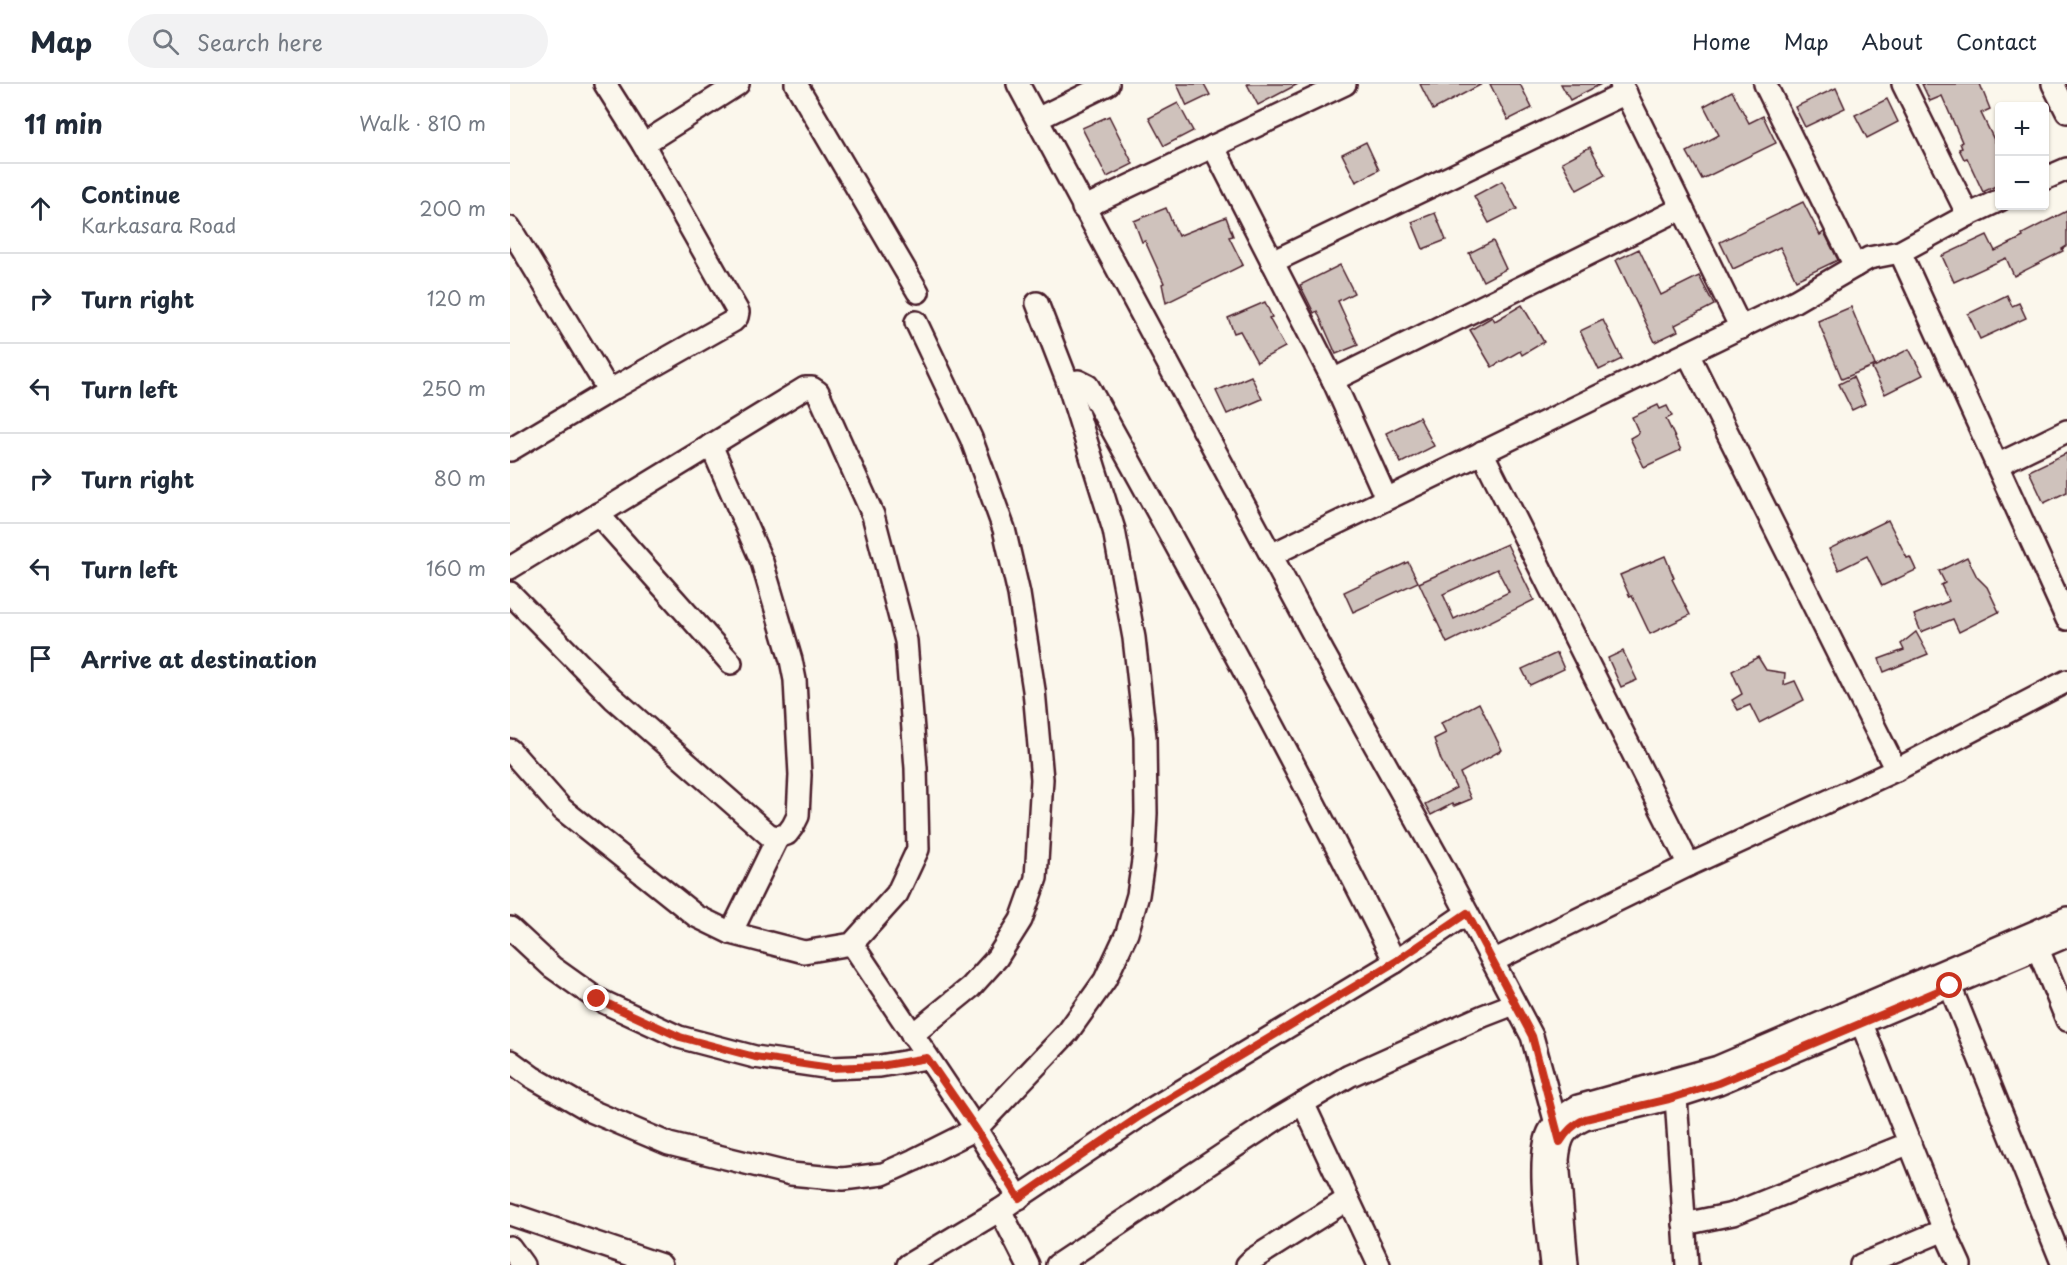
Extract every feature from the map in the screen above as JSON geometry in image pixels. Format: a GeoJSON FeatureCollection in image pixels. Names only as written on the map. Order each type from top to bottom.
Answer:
{"type":"FeatureCollection","features":[{"type":"Feature","properties":{"kind":"street"},"geometry":{"type":"LineString","coordinates":[[510,450],[737,317],[738,312],[643,144],[606,84]]}},
{"type":"Feature","properties":{"kind":"street"},"geometry":{"type":"LineString","coordinates":[[643,144],[738,84]]}},
{"type":"Feature","properties":{"kind":"street"},"geometry":{"type":"LineString","coordinates":[[796,84],[918,292]]}},
{"type":"Feature","properties":{"kind":"street"},"geometry":{"type":"LineString","coordinates":[[1018,84],[1532,1036],[1558,1133]]}},
{"type":"Feature","properties":{"kind":"street"},"geometry":{"type":"LineString","coordinates":[[1037,119],[1108,84]]}},
{"type":"Feature","properties":{"kind":"street"},"geometry":{"type":"LineString","coordinates":[[1083,208],[1345,84]]}},
{"type":"Feature","properties":{"kind":"street"},"geometry":{"type":"LineString","coordinates":[[1765,84],[1855,266]]}},
{"type":"Feature","properties":{"kind":"street"},"geometry":{"type":"LineString","coordinates":[[1903,84],[1968,215]]}},
{"type":"Feature","properties":{"kind":"street"},"geometry":{"type":"LineString","coordinates":[[2053,84],[2067,112]]}},
{"type":"Feature","properties":{"kind":"street"},"geometry":{"type":"LineString","coordinates":[[1272,262],[1624,88],[1741,328]]}},
{"type":"Feature","properties":{"kind":"street"},"geometry":{"type":"LineString","coordinates":[[1213,146],[1333,380],[1386,498]]}},
{"type":"Feature","properties":{"kind":"street"},"geometry":{"type":"LineString","coordinates":[[2049,177],[2067,169]]}},
{"type":"Feature","properties":{"kind":"street"},"geometry":{"type":"LineString","coordinates":[[1271,555],[1795,302],[1869,258],[1900,252],[1995,202]]}},
{"type":"Feature","properties":{"kind":"street"},"geometry":{"type":"LineString","coordinates":[[1333,380],[1682,208]]}},
{"type":"Feature","properties":{"kind":"street"},"geometry":{"type":"LineString","coordinates":[[510,228],[609,391]]}},
{"type":"Feature","properties":{"kind":"street"},"geometry":{"type":"LineString","coordinates":[[1900,252],[2067,619]]}},
{"type":"Feature","properties":{"kind":"street"},"geometry":{"type":"LineString","coordinates":[[510,1060],[532,1077],[591,1112],[669,1144],[791,1174],[843,1179],[883,1174],[976,1129],[1068,1032],[1105,980],[1127,933],[1138,895],[1144,854],[1146,813],[1145,737],[1134,638],[1114,530],[1068,383],[1037,303]]}},
{"type":"Feature","properties":{"kind":"street"},"geometry":{"type":"LineString","coordinates":[[912,1035],[971,987],[997,958],[1021,920],[1036,878],[1042,779],[1034,690],[1020,594],[1004,530],[971,438],[916,322]]}},
{"type":"Feature","properties":{"kind":"street"},"geometry":{"type":"LineString","coordinates":[[1688,354],[1896,770]]}},
{"type":"Feature","properties":{"kind":"street"},"geometry":{"type":"LineString","coordinates":[[1068,383],[1078,381],[1088,386],[1199,585],[1331,834],[1395,962]]}},
{"type":"Feature","properties":{"kind":"street"},"geometry":{"type":"LineString","coordinates":[[510,568],[805,388],[812,388],[818,393],[873,515],[906,641],[916,768],[918,849],[897,894],[852,944],[804,952],[731,933],[696,916],[562,808],[510,750]]}},
{"type":"Feature","properties":{"kind":"street"},"geometry":{"type":"LineString","coordinates":[[1997,465],[2067,431]]}},
{"type":"Feature","properties":{"kind":"street"},"geometry":{"type":"LineString","coordinates":[[510,593],[613,698],[769,835],[778,837],[787,834],[798,816],[800,775],[795,680],[762,562],[711,445]]}},
{"type":"Feature","properties":{"kind":"street"},"geometry":{"type":"LineString","coordinates":[[1482,452],[1689,865]]}},
{"type":"Feature","properties":{"kind":"street"},"geometry":{"type":"LineString","coordinates":[[597,514],[730,663]]}},
{"type":"Feature","properties":{"kind":"street"},"geometry":{"type":"LineString","coordinates":[[1492,961],[1689,865],[1896,770],[2067,681]]}},
{"type":"Feature","properties":{"kind":"street"},"geometry":{"type":"LineString","coordinates":[[731,933],[778,837]]}},
{"type":"Feature","properties":{"kind":"street"},"geometry":{"type":"LineString","coordinates":[[908,1265],[1019,1198],[1140,1116],[1395,962],[1467,913]]}},
{"type":"Feature","properties":{"kind":"street"},"geometry":{"type":"LineString","coordinates":[[1567,1265],[1558,1160],[1558,1133],[1561,1117],[1578,1106],[1718,1067],[2067,918]]}},
{"type":"Feature","properties":{"kind":"street"},"geometry":{"type":"LineString","coordinates":[[510,928],[552,967],[597,999],[680,1037],[755,1057],[831,1068],[880,1066],[927,1058]]}},
{"type":"Feature","properties":{"kind":"street"},"geometry":{"type":"LineString","coordinates":[[1551,1265],[1542,1159],[1545,1141],[1558,1133],[1566,1132],[1573,1125],[1585,1119],[1676,1097],[1748,1072],[2067,936]]}},
{"type":"Feature","properties":{"kind":"street"},"geometry":{"type":"LineString","coordinates":[[852,944],[976,1129],[1019,1198]]}},
{"type":"Feature","properties":{"kind":"street"},"geometry":{"type":"LineString","coordinates":[[2038,949],[2067,1020]]}},
{"type":"Feature","properties":{"kind":"street"},"geometry":{"type":"LineString","coordinates":[[1950,986],[2063,1265]]}},
{"type":"Feature","properties":{"kind":"street"},"geometry":{"type":"LineString","coordinates":[[1057,1265],[1303,1103],[1349,1076],[1514,1004]]}},
{"type":"Feature","properties":{"kind":"street"},"geometry":{"type":"LineString","coordinates":[[1862,1024],[1960,1265]]}},
{"type":"Feature","properties":{"kind":"street"},"geometry":{"type":"LineString","coordinates":[[1676,1097],[1687,1265]]}},
{"type":"Feature","properties":{"kind":"street"},"geometry":{"type":"LineString","coordinates":[[1303,1103],[1379,1265]]}},
{"type":"Feature","properties":{"kind":"street"},"geometry":{"type":"LineString","coordinates":[[1684,1224],[1733,1214],[1910,1143]]}},
{"type":"Feature","properties":{"kind":"street"},"geometry":{"type":"LineString","coordinates":[[1252,1263],[1348,1199]]}},
{"type":"Feature","properties":{"kind":"street"},"geometry":{"type":"LineString","coordinates":[[1000,1210],[1028,1265]]}},
{"type":"Feature","properties":{"kind":"street"},"geometry":{"type":"LineString","coordinates":[[510,1214],[661,1265]]}},
{"type":"Feature","properties":{"kind":"street"},"geometry":{"type":"LineString","coordinates":[[1861,1265],[1944,1230]]}},
{"type":"Feature","properties":{"kind":"street"},"geometry":{"type":"LineString","coordinates":[[510,1246],[523,1265]]}},
{"type":"Feature","properties":{"kind":"building"},"geometry":{"type":"Polygon","coordinates":[[[1177,84],[1204,84],[1210,95],[1187,106],[1177,84]]]}},
{"type":"Feature","properties":{"kind":"building"},"geometry":{"type":"Polygon","coordinates":[[[1247,84],[1298,84],[1258,105],[1247,84]]]}},
{"type":"Feature","properties":{"kind":"building"},"geometry":{"type":"Polygon","coordinates":[[[1420,84],[1482,84],[1433,110],[1420,84]]]}},
{"type":"Feature","properties":{"kind":"building"},"geometry":{"type":"Polygon","coordinates":[[[1490,84],[1520,84],[1532,108],[1508,120],[1490,84]]]}},
{"type":"Feature","properties":{"kind":"building"},"geometry":{"type":"Polygon","coordinates":[[[1561,84],[1601,84],[1570,100],[1561,84]]]}},
{"type":"Feature","properties":{"kind":"building"},"geometry":{"type":"Polygon","coordinates":[[[1922,84],[1980,84],[1990,109],[1981,113],[1995,142],[1995,186],[1983,192],[1967,158],[1964,159],[1959,149],[1962,148],[1960,143],[1962,142],[1942,96],[1930,101],[1922,84]]]}},
{"type":"Feature","properties":{"kind":"building"},"geometry":{"type":"Polygon","coordinates":[[[1836,88],[1845,108],[1805,127],[1795,107],[1836,88]]]}},
{"type":"Feature","properties":{"kind":"building"},"geometry":{"type":"Polygon","coordinates":[[[1732,91],[1749,123],[1763,116],[1776,143],[1702,179],[1687,152],[1719,135],[1704,106],[1732,91]]]}},
{"type":"Feature","properties":{"kind":"building"},"geometry":{"type":"Polygon","coordinates":[[[1887,99],[1898,122],[1867,138],[1855,115],[1887,99]]]}},
{"type":"Feature","properties":{"kind":"building"},"geometry":{"type":"Polygon","coordinates":[[[1178,103],[1193,131],[1164,146],[1149,118],[1178,103]]]}},
{"type":"Feature","properties":{"kind":"building"},"geometry":{"type":"Polygon","coordinates":[[[1109,116],[1133,164],[1107,177],[1082,128],[1109,116]]]}},
{"type":"Feature","properties":{"kind":"building"},"geometry":{"type":"Polygon","coordinates":[[[1366,142],[1379,170],[1356,182],[1342,154],[1366,142]]]}},
{"type":"Feature","properties":{"kind":"building"},"geometry":{"type":"Polygon","coordinates":[[[1590,147],[1605,175],[1577,190],[1562,162],[1590,147]]]}},
{"type":"Feature","properties":{"kind":"building"},"geometry":{"type":"Polygon","coordinates":[[[1502,181],[1517,209],[1489,223],[1474,196],[1502,181]]]}},
{"type":"Feature","properties":{"kind":"building"},"geometry":{"type":"Polygon","coordinates":[[[1803,202],[1820,235],[1824,232],[1838,260],[1796,280],[1780,247],[1733,269],[1720,242],[1803,202]]]}},
{"type":"Feature","properties":{"kind":"building"},"geometry":{"type":"Polygon","coordinates":[[[1166,208],[1178,236],[1226,217],[1233,236],[1229,237],[1243,265],[1166,303],[1162,284],[1164,283],[1145,241],[1142,242],[1134,221],[1166,208]]]}},
{"type":"Feature","properties":{"kind":"building"},"geometry":{"type":"Polygon","coordinates":[[[2067,211],[2067,246],[2062,249],[2063,251],[2014,276],[2006,258],[1954,282],[1942,256],[1987,235],[1995,251],[2067,211]]]}},
{"type":"Feature","properties":{"kind":"building"},"geometry":{"type":"Polygon","coordinates":[[[1435,213],[1446,240],[1423,249],[1412,222],[1435,213]]]}},
{"type":"Feature","properties":{"kind":"building"},"geometry":{"type":"Polygon","coordinates":[[[1493,241],[1506,269],[1483,281],[1469,253],[1493,241]]]}},
{"type":"Feature","properties":{"kind":"building"},"geometry":{"type":"Polygon","coordinates":[[[1639,249],[1661,295],[1699,276],[1714,305],[1675,325],[1678,331],[1655,342],[1616,260],[1639,249]]]}},
{"type":"Feature","properties":{"kind":"building"},"geometry":{"type":"Polygon","coordinates":[[[1340,265],[1354,293],[1338,301],[1358,345],[1336,354],[1317,311],[1314,313],[1300,285],[1340,265]]]}},
{"type":"Feature","properties":{"kind":"building"},"geometry":{"type":"Polygon","coordinates":[[[2007,295],[2012,306],[2019,303],[2026,318],[1980,339],[1968,314],[2007,295]]]}},
{"type":"Feature","properties":{"kind":"building"},"geometry":{"type":"Polygon","coordinates":[[[1265,302],[1272,317],[1269,318],[1285,347],[1257,362],[1240,331],[1234,333],[1228,318],[1265,302]]]}},
{"type":"Feature","properties":{"kind":"building"},"geometry":{"type":"Polygon","coordinates":[[[1522,305],[1544,342],[1522,355],[1520,351],[1492,367],[1470,330],[1492,317],[1495,321],[1522,305]]]}},
{"type":"Feature","properties":{"kind":"building"},"geometry":{"type":"Polygon","coordinates":[[[1851,307],[1875,365],[1842,379],[1818,321],[1851,307]]]}},
{"type":"Feature","properties":{"kind":"building"},"geometry":{"type":"Polygon","coordinates":[[[1603,320],[1622,359],[1599,370],[1580,331],[1603,320]]]}},
{"type":"Feature","properties":{"kind":"building"},"geometry":{"type":"Polygon","coordinates":[[[1909,349],[1923,375],[1885,394],[1872,368],[1909,349]]]}},
{"type":"Feature","properties":{"kind":"building"},"geometry":{"type":"Polygon","coordinates":[[[1251,376],[1262,399],[1227,414],[1216,391],[1251,376]]]}},
{"type":"Feature","properties":{"kind":"building"},"geometry":{"type":"Polygon","coordinates":[[[1853,377],[1865,404],[1852,410],[1839,384],[1853,377]]]}},
{"type":"Feature","properties":{"kind":"building"},"geometry":{"type":"Polygon","coordinates":[[[1658,405],[1660,409],[1667,406],[1672,416],[1666,419],[1681,450],[1644,467],[1630,438],[1639,433],[1632,417],[1658,405]]]}},
{"type":"Feature","properties":{"kind":"building"},"geometry":{"type":"Polygon","coordinates":[[[1419,417],[1434,446],[1401,463],[1386,433],[1419,417]]]}},
{"type":"Feature","properties":{"kind":"building"},"geometry":{"type":"Polygon","coordinates":[[[2067,453],[2067,492],[2044,503],[2029,471],[2067,453]]]}},
{"type":"Feature","properties":{"kind":"building"},"geometry":{"type":"Polygon","coordinates":[[[1888,520],[1907,558],[1910,557],[1916,570],[1882,586],[1867,556],[1839,570],[1829,549],[1888,520]]]}},
{"type":"Feature","properties":{"kind":"building"},"geometry":{"type":"Polygon","coordinates":[[[1507,544],[1534,600],[1447,643],[1419,583],[1507,544]],[[1497,569],[1443,594],[1454,619],[1509,592],[1497,569]]]}},
{"type":"Feature","properties":{"kind":"building"},"geometry":{"type":"Polygon","coordinates":[[[1665,556],[1674,578],[1672,579],[1690,615],[1650,634],[1620,575],[1665,556]]]}},
{"type":"Feature","properties":{"kind":"building"},"geometry":{"type":"Polygon","coordinates":[[[1967,557],[1977,577],[1987,587],[1999,612],[1959,632],[1953,619],[1921,632],[1914,615],[1949,601],[1941,585],[1945,583],[1939,571],[1967,557]]]}},
{"type":"Feature","properties":{"kind":"building"},"geometry":{"type":"Polygon","coordinates":[[[1408,562],[1418,582],[1353,612],[1344,592],[1408,562]]]}},
{"type":"Feature","properties":{"kind":"building"},"geometry":{"type":"Polygon","coordinates":[[[1916,632],[1928,654],[1884,672],[1879,659],[1904,650],[1901,644],[1916,632]]]}},
{"type":"Feature","properties":{"kind":"building"},"geometry":{"type":"Polygon","coordinates":[[[1623,651],[1637,680],[1621,687],[1608,658],[1623,651]]]}},
{"type":"Feature","properties":{"kind":"building"},"geometry":{"type":"Polygon","coordinates":[[[1557,653],[1564,669],[1530,685],[1522,669],[1557,653]]]}},
{"type":"Feature","properties":{"kind":"building"},"geometry":{"type":"Polygon","coordinates":[[[1758,657],[1766,670],[1785,673],[1784,685],[1795,681],[1804,700],[1759,723],[1750,705],[1738,710],[1732,700],[1742,694],[1732,671],[1758,657]]]}},
{"type":"Feature","properties":{"kind":"building"},"geometry":{"type":"Polygon","coordinates":[[[1479,703],[1502,750],[1460,773],[1471,799],[1454,806],[1452,804],[1431,815],[1425,804],[1456,788],[1441,760],[1434,739],[1446,733],[1441,723],[1479,703]]]}},
{"type":"Feature","properties":{"kind":"route"},"geometry":{"type":"LineString","coordinates":[[597,999],[680,1037],[755,1057],[831,1068],[880,1066],[927,1058],[976,1129],[1019,1198],[1140,1116],[1395,962],[1467,913],[1532,1036],[1560,1142],[1573,1125],[1585,1119],[1669,1099],[1719,1083],[1950,986]]}}]}
